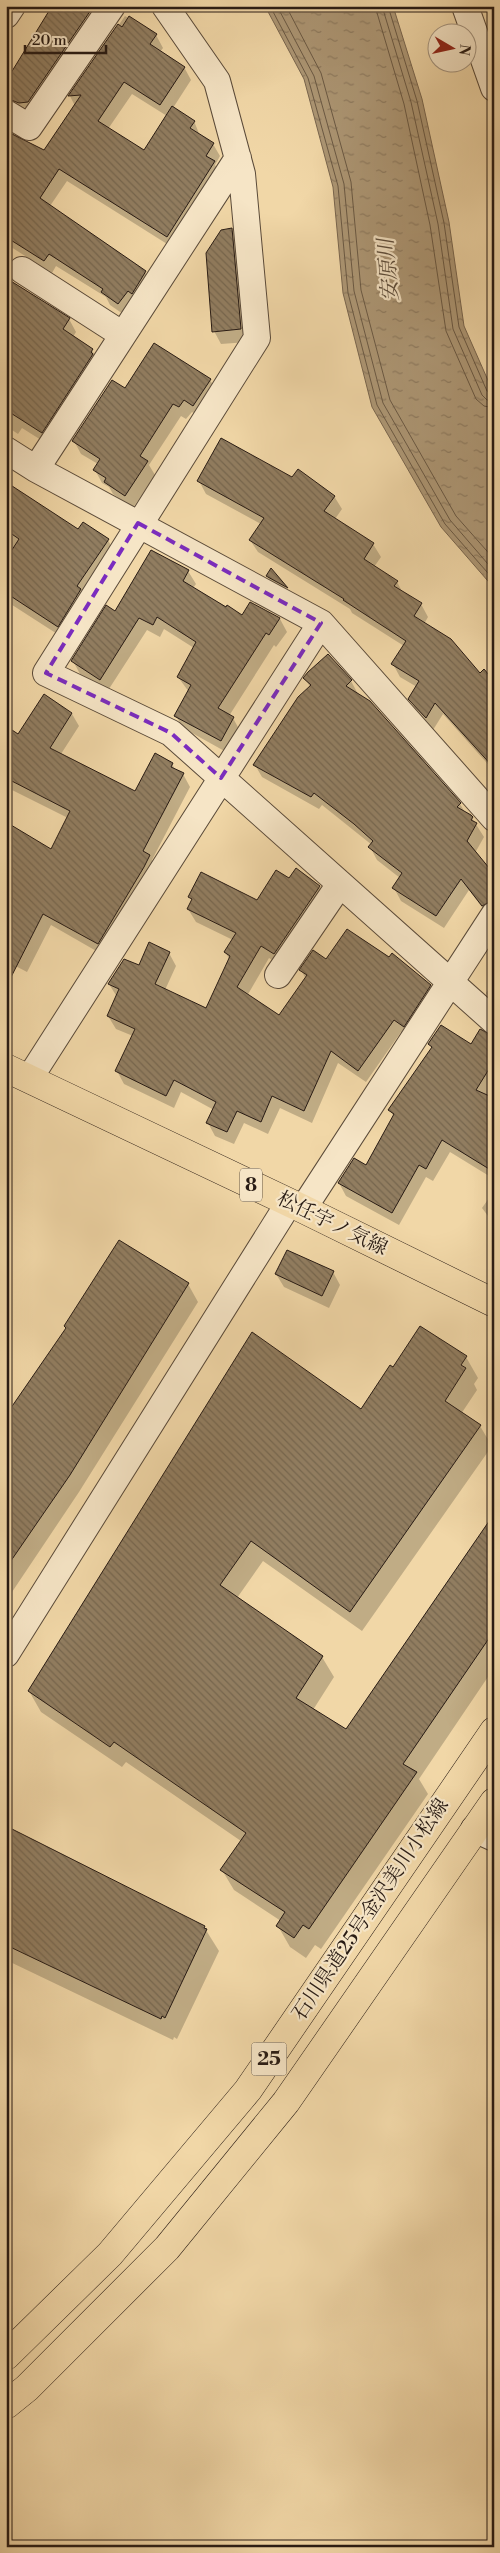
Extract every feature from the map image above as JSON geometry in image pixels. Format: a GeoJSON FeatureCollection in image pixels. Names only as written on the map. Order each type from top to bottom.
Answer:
{"type":"FeatureCollection","features":[{"type":"Feature","properties":{"kind":"main road","name":"松任宇ノ気線"},"geometry":{"type":"LineString","coordinates":[[17,1074],[296,1206],[494,1303]]}},
{"type":"Feature","properties":{"kind":"main road","name":"石川県道25号金沢美川小松線"},"geometry":{"type":"LineString","coordinates":[[8,2352],[110,2254],[248,2090],[494,1730]]}},
{"type":"Feature","properties":{"kind":"main road","name":"石川県道25号金沢美川小松線"},"geometry":{"type":"LineString","coordinates":[[6,2406],[27,2388],[167,2248],[286,2102],[484,1833],[494,1802]]}},
{"type":"Feature","properties":{"kind":"street"},"geometry":{"type":"LineString","coordinates":[[6,15],[12,6]]}},
{"type":"Feature","properties":{"kind":"street"},"geometry":{"type":"LineString","coordinates":[[6,113],[29,127],[112,6]]}},
{"type":"Feature","properties":{"kind":"street"},"geometry":{"type":"LineString","coordinates":[[165,6],[217,81],[242,174],[257,338],[138,523],[46,673],[171,733],[494,1021]]}},
{"type":"Feature","properties":{"kind":"street"},"geometry":{"type":"LineString","coordinates":[[465,6],[494,88]]}},
{"type":"Feature","properties":{"kind":"street"},"geometry":{"type":"LineString","coordinates":[[36,469],[238,158]]}},
{"type":"Feature","properties":{"kind":"street"},"geometry":{"type":"LineString","coordinates":[[22,270],[123,335]]}},
{"type":"Feature","properties":{"kind":"street"},"geometry":{"type":"LineString","coordinates":[[6,450],[36,469],[321,623],[494,818]]}},
{"type":"Feature","properties":{"kind":"street"},"geometry":{"type":"LineString","coordinates":[[17,1074],[221,778],[321,623]]}},
{"type":"Feature","properties":{"kind":"street"},"geometry":{"type":"LineString","coordinates":[[278,975],[340,884]]}},
{"type":"Feature","properties":{"kind":"street"},"geometry":{"type":"LineString","coordinates":[[6,1654],[296,1206],[450,983],[494,915]]}},
{"type":"Feature","properties":{"kind":"highlighted area"},"geometry":{"type":"Polygon","coordinates":[[[138,523],[321,623],[221,778],[171,733],[46,673],[138,523]]]}},
{"type":"Feature","properties":{"kind":"water","name":"安原川"},"geometry":{"type":"Polygon","coordinates":[[[265,6],[393,6],[422,99],[449,222],[464,326],[494,394],[494,588],[441,527],[372,407],[343,293],[333,187],[304,79],[265,6]]]}},
{"type":"Feature","properties":{"kind":"building"},"geometry":{"type":"Polygon","coordinates":[[[52,6],[93,7],[28,102],[19,103],[6,98],[6,81],[52,6]]]}},
{"type":"Feature","properties":{"kind":"building"},"geometry":{"type":"Polygon","coordinates":[[[129,16],[157,34],[150,44],[185,67],[160,105],[124,82],[98,121],[144,150],[172,106],[195,121],[190,128],[214,143],[206,156],[215,161],[167,237],[59,169],[40,198],[146,271],[132,294],[128,291],[118,304],[101,292],[103,289],[49,254],[44,261],[6,237],[6,131],[44,150],[81,95],[68,96],[118,24],[122,27],[129,16]]]}},
{"type":"Feature","properties":{"kind":"building"},"geometry":{"type":"Polygon","coordinates":[[[232,228],[241,329],[212,332],[206,253],[221,230],[232,228]]]}},
{"type":"Feature","properties":{"kind":"building"},"geometry":{"type":"Polygon","coordinates":[[[6,278],[70,318],[63,329],[93,349],[91,352],[93,354],[42,433],[6,410],[6,278]]]}},
{"type":"Feature","properties":{"kind":"building"},"geometry":{"type":"Polygon","coordinates":[[[154,343],[211,379],[193,406],[184,400],[179,407],[173,404],[140,456],[148,461],[125,496],[104,482],[106,478],[93,470],[100,459],[72,441],[112,380],[125,388],[154,343]]]}},
{"type":"Feature","properties":{"kind":"building"},"geometry":{"type":"Polygon","coordinates":[[[221,438],[292,477],[298,469],[335,496],[324,511],[374,543],[364,559],[398,581],[394,586],[422,603],[414,616],[451,639],[480,673],[484,669],[494,681],[494,768],[435,703],[426,718],[408,699],[419,681],[391,664],[406,641],[344,599],[249,540],[264,518],[197,481],[221,438]]]}},
{"type":"Feature","properties":{"kind":"building"},"geometry":{"type":"Polygon","coordinates":[[[6,482],[78,529],[83,522],[109,539],[77,586],[81,589],[58,627],[6,593],[6,559],[19,539],[6,530],[6,482]]]}},
{"type":"Feature","properties":{"kind":"building"},"geometry":{"type":"Polygon","coordinates":[[[151,550],[189,570],[183,581],[226,607],[227,605],[242,615],[250,602],[280,618],[269,635],[266,633],[218,708],[234,717],[221,741],[174,716],[191,685],[177,677],[196,642],[157,617],[153,625],[139,618],[100,680],[71,661],[106,605],[115,611],[151,550]]]}},
{"type":"Feature","properties":{"kind":"building"},"geometry":{"type":"Polygon","coordinates":[[[271,568],[288,588],[266,576],[271,568]]]}},
{"type":"Feature","properties":{"kind":"building"},"geometry":{"type":"Polygon","coordinates":[[[328,654],[352,680],[346,686],[370,701],[461,803],[457,807],[473,817],[471,820],[477,823],[467,841],[494,874],[494,900],[482,906],[461,879],[436,916],[392,888],[402,873],[368,847],[373,841],[354,824],[314,793],[311,797],[253,765],[298,697],[311,685],[303,678],[328,654]]]}},
{"type":"Feature","properties":{"kind":"building"},"geometry":{"type":"Polygon","coordinates":[[[44,694],[72,713],[50,748],[135,791],[155,753],[173,763],[171,767],[184,773],[143,851],[150,855],[144,867],[98,944],[43,914],[6,987],[6,822],[51,849],[70,811],[6,778],[6,726],[18,734],[44,694]]]}},
{"type":"Feature","properties":{"kind":"building"},"geometry":{"type":"Polygon","coordinates":[[[296,868],[320,886],[274,954],[261,946],[237,987],[279,1015],[307,975],[299,970],[313,950],[326,959],[347,929],[389,957],[392,953],[431,985],[404,1027],[394,1020],[358,1071],[331,1051],[304,1111],[272,1096],[261,1122],[237,1111],[227,1132],[206,1123],[216,1102],[174,1080],[166,1096],[115,1071],[135,1029],[107,1016],[119,989],[108,984],[124,959],[139,965],[149,942],[170,952],[155,984],[206,1008],[230,956],[224,952],[236,933],[187,909],[192,899],[188,897],[201,872],[257,900],[276,870],[289,878],[296,868]]]}},
{"type":"Feature","properties":{"kind":"building"},"geometry":{"type":"Polygon","coordinates":[[[441,1025],[471,1044],[480,1029],[494,1036],[494,1061],[476,1090],[494,1098],[494,1172],[442,1140],[426,1169],[419,1165],[392,1213],[338,1183],[354,1158],[366,1165],[394,1114],[388,1110],[432,1047],[428,1044],[441,1025]]]}},
{"type":"Feature","properties":{"kind":"building"},"geometry":{"type":"Polygon","coordinates":[[[119,1240],[189,1283],[70,1475],[6,1568],[6,1415],[66,1328],[64,1326],[119,1240]]]}},
{"type":"Feature","properties":{"kind":"building"},"geometry":{"type":"Polygon","coordinates":[[[287,1250],[334,1271],[322,1296],[275,1274],[287,1250]]]}},
{"type":"Feature","properties":{"kind":"building"},"geometry":{"type":"Polygon","coordinates":[[[420,1326],[467,1356],[461,1365],[466,1368],[445,1401],[481,1425],[350,1612],[251,1541],[220,1585],[323,1656],[296,1698],[346,1729],[494,1514],[494,1631],[403,1764],[417,1772],[309,1929],[303,1925],[294,1938],[276,1926],[285,1912],[220,1870],[246,1833],[114,1742],[110,1747],[28,1691],[252,1332],[361,1409],[390,1365],[393,1367],[420,1326]]]}},
{"type":"Feature","properties":{"kind":"building"},"geometry":{"type":"Polygon","coordinates":[[[6,1826],[205,1926],[204,1928],[207,1929],[165,2018],[162,2016],[161,2019],[6,1945],[6,1826]]]}}]}
